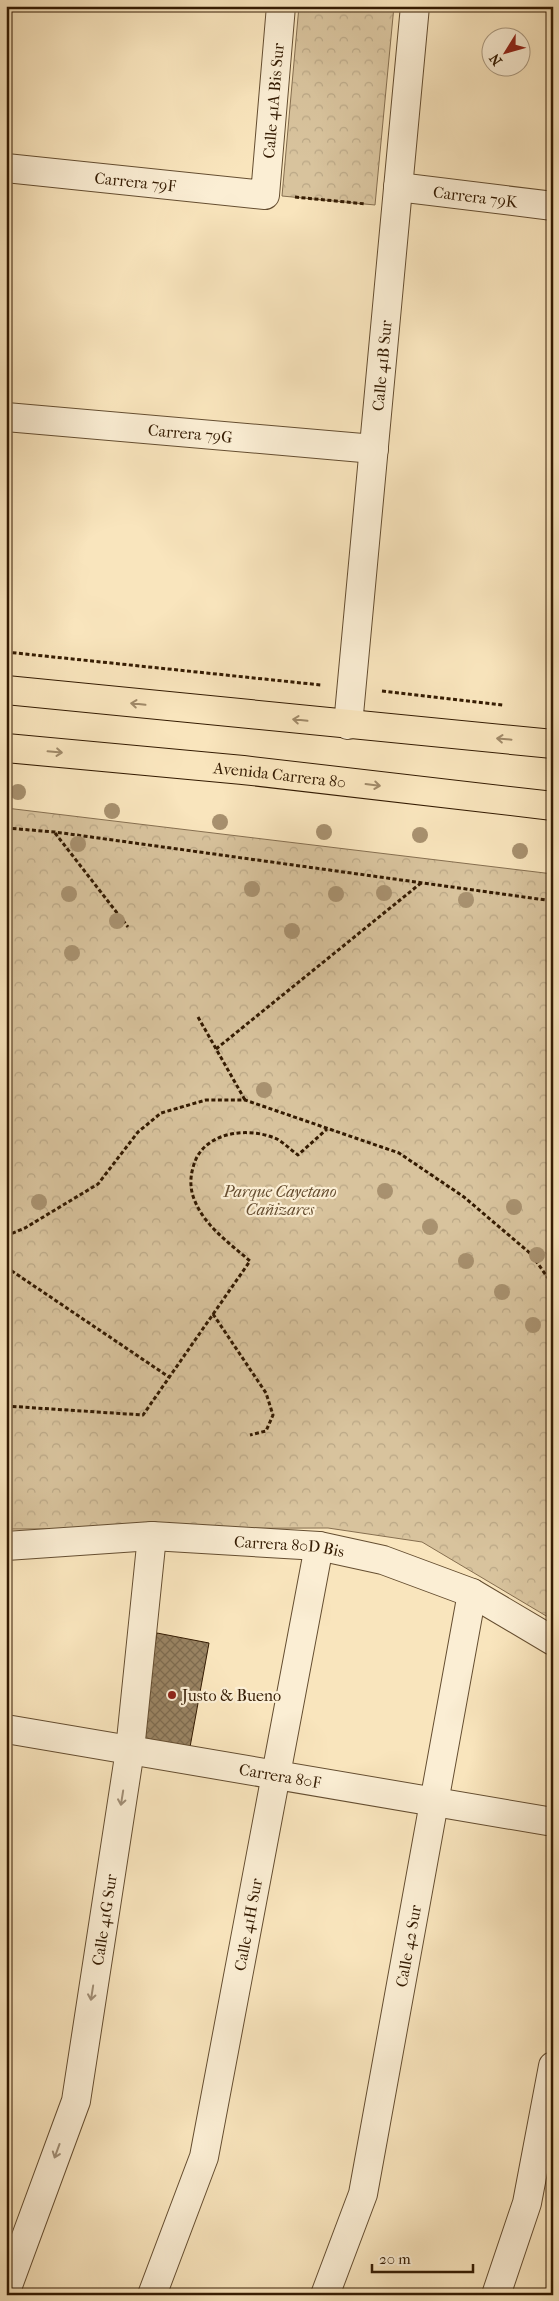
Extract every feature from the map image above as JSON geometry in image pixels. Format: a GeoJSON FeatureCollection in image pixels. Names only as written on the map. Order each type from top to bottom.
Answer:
{"type":"FeatureCollection","features":[{"type":"Feature","properties":{"kind":"main road"},"geometry":{"type":"LineString","coordinates":[[6,690],[553,744]]}},
{"type":"Feature","properties":{"kind":"main road","name":"Avenida Carrera 80"},"geometry":{"type":"LineString","coordinates":[[6,748],[243,770],[553,806]]}},
{"type":"Feature","properties":{"kind":"street","name":"Calle 41A Bis Sur"},"geometry":{"type":"LineString","coordinates":[[265,195],[281,6]]}},
{"type":"Feature","properties":{"kind":"street","name":"Calle 41B Sur"},"geometry":{"type":"LineString","coordinates":[[348,725],[415,6]]}},
{"type":"Feature","properties":{"kind":"street","name":"Carrera 79F"},"geometry":{"type":"LineString","coordinates":[[6,168],[265,195]]}},
{"type":"Feature","properties":{"kind":"street","name":"Carrera 79K"},"geometry":{"type":"LineString","coordinates":[[397,197],[553,206]]}},
{"type":"Feature","properties":{"kind":"street","name":"Carrera 79G"},"geometry":{"type":"LineString","coordinates":[[6,417],[374,449]]}},
{"type":"Feature","properties":{"kind":"street","name":"Carrera 80D Bis"},"geometry":{"type":"LineString","coordinates":[[6,1546],[152,1536],[319,1546],[382,1560],[472,1593],[553,1641]]}},
{"type":"Feature","properties":{"kind":"street","name":"Calle 41G Sur"},"geometry":{"type":"LineString","coordinates":[[6,2291],[76,2101],[130,1750],[152,1536]]}},
{"type":"Feature","properties":{"kind":"street","name":"Calle 41H Sur"},"geometry":{"type":"LineString","coordinates":[[152,2295],[204,2157],[319,1546]]}},
{"type":"Feature","properties":{"kind":"street","name":"Calle 42 Sur"},"geometry":{"type":"LineString","coordinates":[[326,2295],[363,2194],[472,1593]]}},
{"type":"Feature","properties":{"kind":"street","name":"Carrera 80F"},"geometry":{"type":"LineString","coordinates":[[6,1729],[553,1822]]}},
{"type":"Feature","properties":{"kind":"street"},"geometry":{"type":"LineString","coordinates":[[496,2295],[527,2203],[553,2066]]}},
{"type":"Feature","properties":{"kind":"path"},"geometry":{"type":"LineString","coordinates":[[265,195],[397,197]]}},
{"type":"Feature","properties":{"kind":"path"},"geometry":{"type":"LineString","coordinates":[[6,652],[508,706]]}},
{"type":"Feature","properties":{"kind":"path"},"geometry":{"type":"LineString","coordinates":[[6,828],[55,832],[553,901]]}},
{"type":"Feature","properties":{"kind":"path"},"geometry":{"type":"LineString","coordinates":[[55,832],[128,927]]}},
{"type":"Feature","properties":{"kind":"path"},"geometry":{"type":"LineString","coordinates":[[216,1049],[421,883]]}},
{"type":"Feature","properties":{"kind":"path"},"geometry":{"type":"LineString","coordinates":[[198,1017],[245,1100]]}},
{"type":"Feature","properties":{"kind":"path"},"geometry":{"type":"LineString","coordinates":[[6,1236],[25,1228],[98,1184],[138,1132],[160,1113],[206,1100],[245,1100],[399,1153],[464,1197],[530,1254],[553,1285]]}},
{"type":"Feature","properties":{"kind":"path"},"geometry":{"type":"LineString","coordinates":[[6,1406],[143,1415],[250,1261],[214,1230],[202,1214],[192,1195],[190,1172],[200,1152],[219,1136],[241,1133],[276,1139],[298,1155],[328,1129]]}},
{"type":"Feature","properties":{"kind":"path"},"geometry":{"type":"LineString","coordinates":[[6,1267],[170,1377]]}},
{"type":"Feature","properties":{"kind":"path"},"geometry":{"type":"LineString","coordinates":[[213,1314],[266,1393],[273,1415],[266,1432],[250,1435]]}},
{"type":"Feature","properties":{"kind":"green space"},"geometry":{"type":"Polygon","coordinates":[[[299,6],[394,6],[375,205],[282,196],[299,6]]]}},
{"type":"Feature","properties":{"kind":"green space","name":"Parque Cayetano Cañizares"},"geometry":{"type":"Polygon","coordinates":[[[6,808],[553,874],[553,1620],[422,1542],[328,1528],[6,1529],[6,808]]]}},
{"type":"Feature","properties":{"kind":"building","name":"Justo & Bueno"},"geometry":{"type":"Polygon","coordinates":[[[157,1633],[209,1643],[188,1758],[136,1748],[157,1633]]]}},
{"type":"Feature","properties":{"kind":"place","name":"Justo & Bueno"},"geometry":{"type":"Point","coordinates":[172,1695]}}]}
